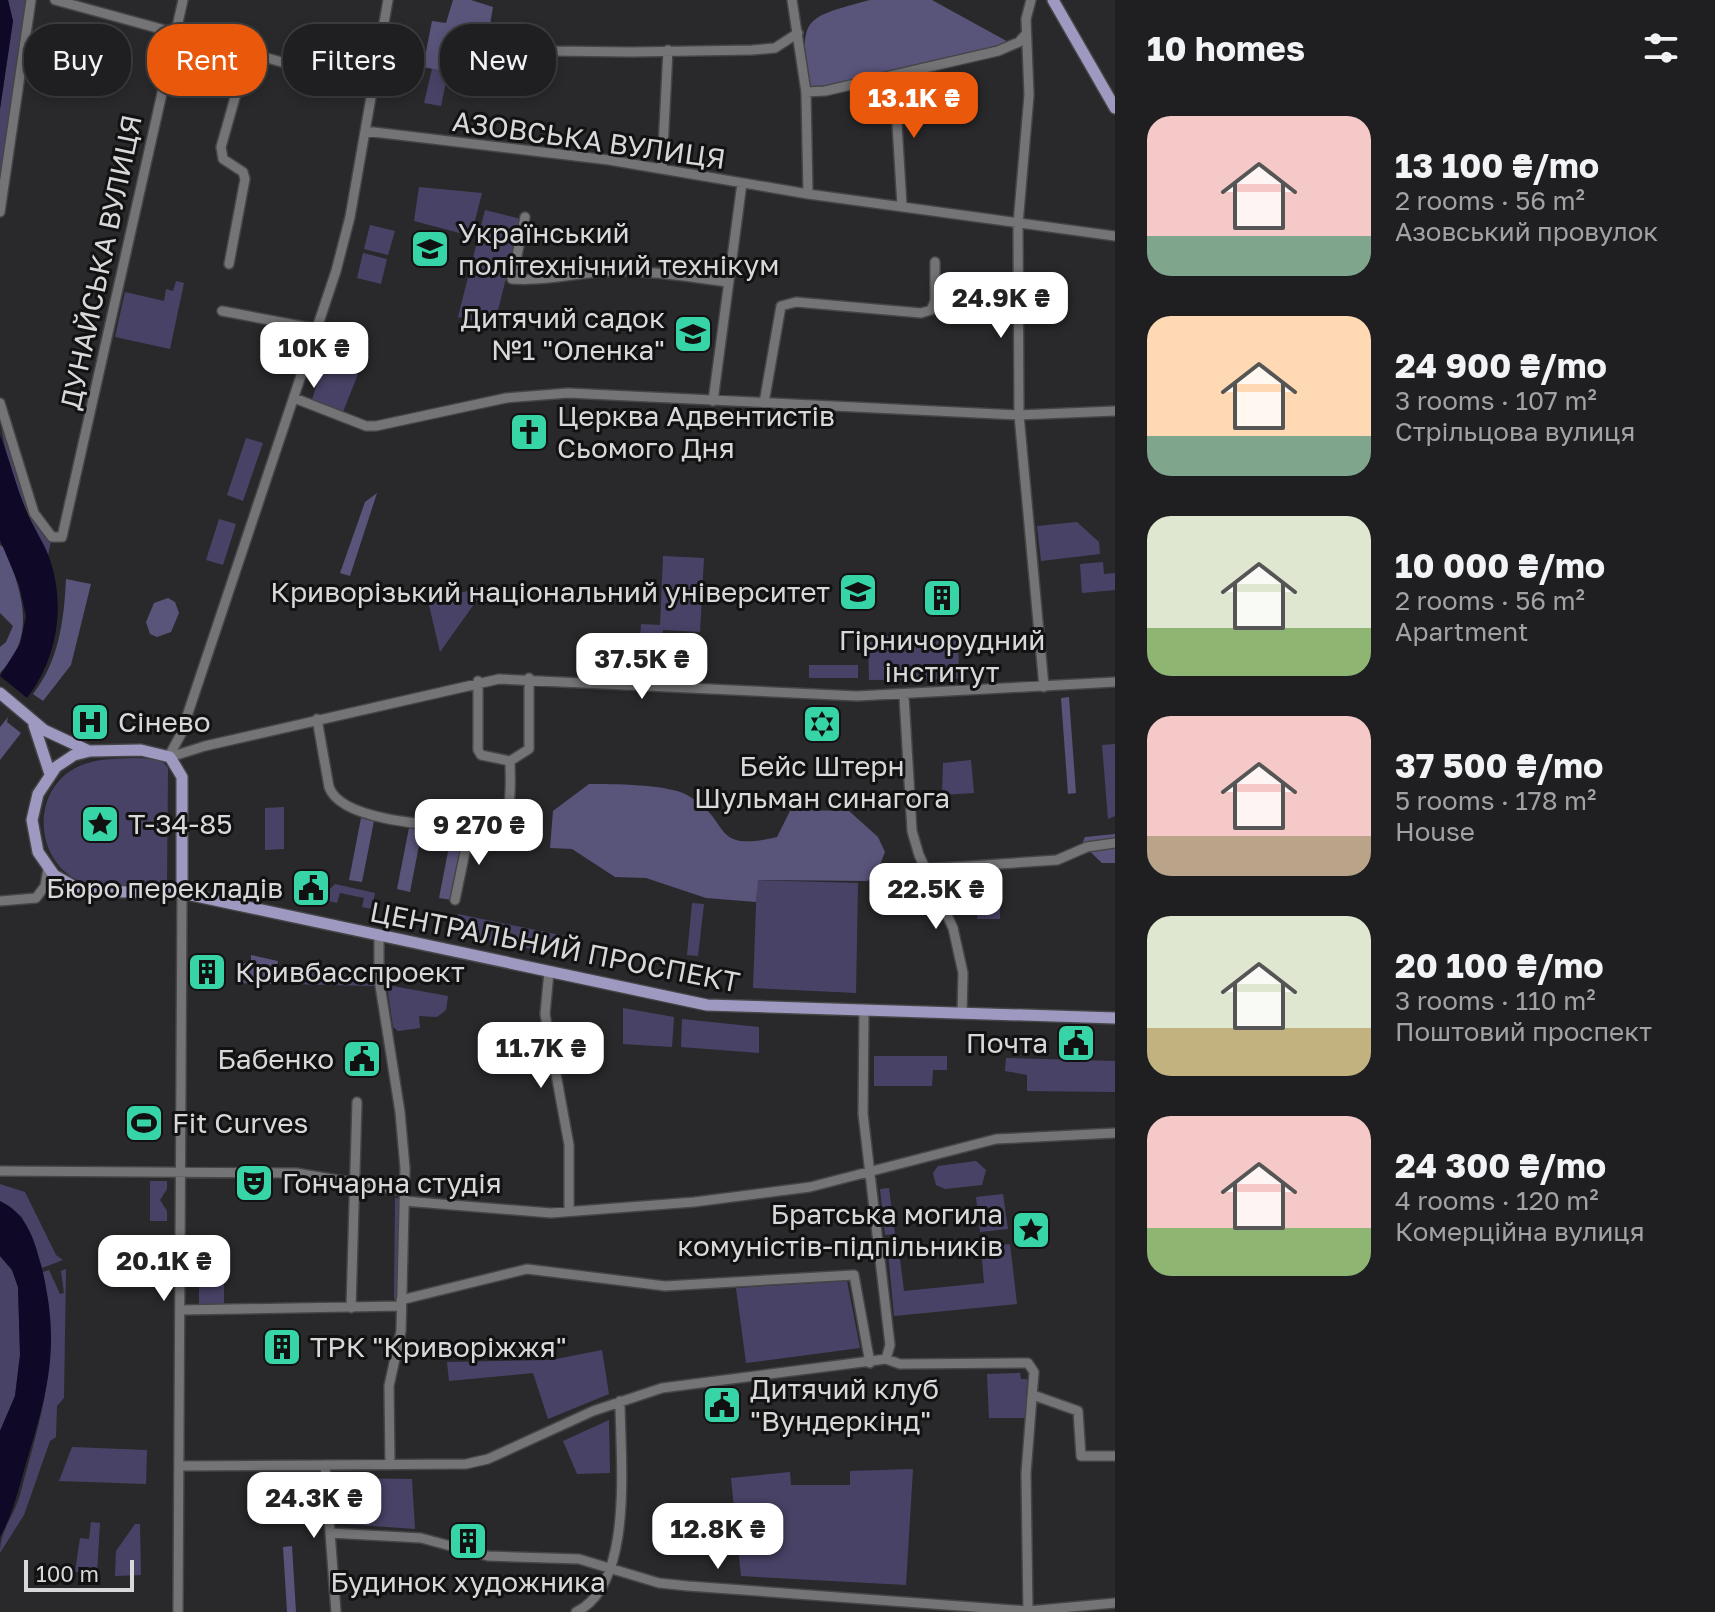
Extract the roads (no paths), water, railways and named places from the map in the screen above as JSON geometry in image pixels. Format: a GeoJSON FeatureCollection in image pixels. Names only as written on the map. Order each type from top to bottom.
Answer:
{"type":"FeatureCollection","features":[{"type":"Feature","properties":{"kind":"main road"},"geometry":{"type":"LineString","coordinates":[[1053,0],[1115,108]]}},
{"type":"Feature","properties":{"kind":"main road"},"geometry":{"type":"LineString","coordinates":[[0,693],[28,718],[72,746],[90,751]]}},
{"type":"Feature","properties":{"kind":"main road"},"geometry":{"type":"LineString","coordinates":[[28,718],[50,774]]}},
{"type":"Feature","properties":{"kind":"main road"},"geometry":{"type":"LineString","coordinates":[[141,750],[170,757],[182,777],[182,893],[82,891],[64,883],[48,869],[36,847],[32,820],[36,801],[50,774],[67,758],[90,751],[141,750]]}},
{"type":"Feature","properties":{"kind":"main road","name":"ЦЕНТРАЛЬНИЙ ПРОСПЕКТ"},"geometry":{"type":"LineString","coordinates":[[182,893],[379,938],[707,1005],[1115,1018]]}},
{"type":"Feature","properties":{"kind":"street"},"geometry":{"type":"LineString","coordinates":[[0,212],[31,0]]}},
{"type":"Feature","properties":{"kind":"street"},"geometry":{"type":"LineString","coordinates":[[55,0],[147,26]]}},
{"type":"Feature","properties":{"kind":"street","name":"ДУНАЙСЬКА ВУЛИЦЯ"},"geometry":{"type":"LineString","coordinates":[[176,24],[183,0]]}},
{"type":"Feature","properties":{"kind":"street"},"geometry":{"type":"LineString","coordinates":[[384,24],[388,0]]}},
{"type":"Feature","properties":{"kind":"street"},"geometry":{"type":"LineString","coordinates":[[792,0],[806,92],[808,194]]}},
{"type":"Feature","properties":{"kind":"street"},"geometry":{"type":"LineString","coordinates":[[1031,0],[1026,34],[1029,95],[1018,224],[1019,415],[1044,687]]}},
{"type":"Feature","properties":{"kind":"street"},"geometry":{"type":"LineString","coordinates":[[556,51],[775,48],[798,33]]}},
{"type":"Feature","properties":{"kind":"street"},"geometry":{"type":"LineString","coordinates":[[806,92],[825,91],[998,51],[1019,42],[1026,34]]}},
{"type":"Feature","properties":{"kind":"street"},"geometry":{"type":"LineString","coordinates":[[662,168],[668,50]]}},
{"type":"Feature","properties":{"kind":"street"},"geometry":{"type":"LineString","coordinates":[[894,75],[902,206]]}},
{"type":"Feature","properties":{"kind":"street","name":"ДУНАЙСЬКА ВУЛИЦЯ"},"geometry":{"type":"LineString","coordinates":[[0,403],[34,513],[52,537],[64,534],[160,96]]}},
{"type":"Feature","properties":{"kind":"street"},"geometry":{"type":"LineString","coordinates":[[229,264],[245,179],[243,172],[223,159],[221,147],[235,96]]}},
{"type":"Feature","properties":{"kind":"street"},"geometry":{"type":"LineString","coordinates":[[170,757],[181,734],[317,329],[350,217],[371,96]]}},
{"type":"Feature","properties":{"kind":"street","name":"АЗОВСЬКА ВУЛИЦЯ"},"geometry":{"type":"LineString","coordinates":[[365,131],[662,168],[808,194],[1115,236]]}},
{"type":"Feature","properties":{"kind":"street"},"geometry":{"type":"LineString","coordinates":[[713,401],[742,183]]}},
{"type":"Feature","properties":{"kind":"street"},"geometry":{"type":"LineString","coordinates":[[525,217],[512,279],[542,281],[598,272],[727,282]]}},
{"type":"Feature","properties":{"kind":"street"},"geometry":{"type":"LineString","coordinates":[[764,403],[781,306],[796,302],[921,313],[931,310],[935,301],[935,262]]}},
{"type":"Feature","properties":{"kind":"street"},"geometry":{"type":"LineString","coordinates":[[222,311],[317,329]]}},
{"type":"Feature","properties":{"kind":"street"},"geometry":{"type":"LineString","coordinates":[[294,398],[366,426],[535,394],[604,393],[1019,415],[1115,411]]}},
{"type":"Feature","properties":{"kind":"street"},"geometry":{"type":"LineString","coordinates":[[170,757],[478,681],[529,678],[785,694],[904,696],[1115,682]]}},
{"type":"Feature","properties":{"kind":"street"},"geometry":{"type":"LineString","coordinates":[[478,681],[478,750],[481,755],[510,761],[529,749],[529,678]]}},
{"type":"Feature","properties":{"kind":"street"},"geometry":{"type":"LineString","coordinates":[[904,696],[912,831],[925,869],[953,928],[963,973],[962,1014]]}},
{"type":"Feature","properties":{"kind":"street"},"geometry":{"type":"LineString","coordinates":[[317,719],[328,783],[336,800],[359,812],[490,830],[501,824],[510,800],[510,761]]}},
{"type":"Feature","properties":{"kind":"street"},"geometry":{"type":"LineString","coordinates":[[455,900],[470,828]]}},
{"type":"Feature","properties":{"kind":"street"},"geometry":{"type":"LineString","coordinates":[[925,869],[1040,863],[1063,859],[1074,851],[1115,843]]}},
{"type":"Feature","properties":{"kind":"street"},"geometry":{"type":"LineString","coordinates":[[0,901],[36,898],[45,886],[48,869]]}},
{"type":"Feature","properties":{"kind":"street"},"geometry":{"type":"LineString","coordinates":[[178,1612],[182,893]]}},
{"type":"Feature","properties":{"kind":"street"},"geometry":{"type":"LineString","coordinates":[[379,938],[379,979],[401,1120],[404,1196],[400,1341],[389,1386],[390,1465]]}},
{"type":"Feature","properties":{"kind":"street"},"geometry":{"type":"LineString","coordinates":[[549,972],[545,1014],[569,1145],[569,1210]]}},
{"type":"Feature","properties":{"kind":"street"},"geometry":{"type":"LineString","coordinates":[[864,1011],[863,1114],[890,1345],[886,1359]]}},
{"type":"Feature","properties":{"kind":"street"},"geometry":{"type":"LineString","coordinates":[[351,1308],[352,1181],[357,1102]]}},
{"type":"Feature","properties":{"kind":"street"},"geometry":{"type":"LineString","coordinates":[[0,1171],[296,1173],[352,1181],[404,1196],[507,1211],[569,1210],[777,1194],[871,1173],[996,1139],[1115,1133]]}},
{"type":"Feature","properties":{"kind":"street"},"geometry":{"type":"LineString","coordinates":[[180,1310],[351,1308],[401,1303],[527,1269],[665,1286],[854,1275],[870,1363]]}},
{"type":"Feature","properties":{"kind":"street"},"geometry":{"type":"LineString","coordinates":[[179,1466],[448,1465],[488,1459],[620,1401],[681,1384],[886,1359],[900,1364],[1028,1363],[1033,1369],[1026,1473],[1028,1611]]}},
{"type":"Feature","properties":{"kind":"street"},"geometry":{"type":"LineString","coordinates":[[1033,1395],[1078,1411],[1081,1456],[1115,1456]]}},
{"type":"Feature","properties":{"kind":"street"},"geometry":{"type":"LineString","coordinates":[[576,1612],[592,1602],[607,1583],[612,1569],[618,1537],[620,1401]]}},
{"type":"Feature","properties":{"kind":"street"},"geometry":{"type":"LineString","coordinates":[[325,1465],[336,1612]]}},
{"type":"Feature","properties":{"kind":"street"},"geometry":{"type":"LineString","coordinates":[[330,1533],[414,1537],[488,1556],[559,1557],[659,1583],[688,1586],[1028,1611],[1115,1603]]}},
{"type":"Feature","properties":{"kind":"street"},"geometry":{"type":"LineString","coordinates":[[877,1598],[877,1612]]}},
{"type":"Feature","properties":{"kind":"place","name":"Український політехнічний технікум"},"geometry":{"type":"Point","coordinates":[430,249]}},
{"type":"Feature","properties":{"kind":"place","name":"Дитячий садок №1 \"Оленка\""},"geometry":{"type":"Point","coordinates":[693,334]}},
{"type":"Feature","properties":{"kind":"place","name":"Церква Адвентистів Сьомого Дня"},"geometry":{"type":"Point","coordinates":[529,432]}},
{"type":"Feature","properties":{"kind":"place","name":"Криворізький національний університет"},"geometry":{"type":"Point","coordinates":[858,592]}},
{"type":"Feature","properties":{"kind":"place","name":"Гірничорудний інститут"},"geometry":{"type":"Point","coordinates":[942,598]}},
{"type":"Feature","properties":{"kind":"place","name":"Сінево"},"geometry":{"type":"Point","coordinates":[90,722]}},
{"type":"Feature","properties":{"kind":"place","name":"Бейс Штерн Шульман синагога"},"geometry":{"type":"Point","coordinates":[822,724]}},
{"type":"Feature","properties":{"kind":"place","name":"Т-34-85"},"geometry":{"type":"Point","coordinates":[100,824]}},
{"type":"Feature","properties":{"kind":"place","name":"Бюро перекладів"},"geometry":{"type":"Point","coordinates":[311,888]}},
{"type":"Feature","properties":{"kind":"place","name":"Кривбасспроект"},"geometry":{"type":"Point","coordinates":[207,972]}},
{"type":"Feature","properties":{"kind":"place","name":"Почта"},"geometry":{"type":"Point","coordinates":[1076,1043]}},
{"type":"Feature","properties":{"kind":"place","name":"Бабенко"},"geometry":{"type":"Point","coordinates":[362,1059]}},
{"type":"Feature","properties":{"kind":"place","name":"Fit Curves"},"geometry":{"type":"Point","coordinates":[144,1123]}},
{"type":"Feature","properties":{"kind":"place","name":"Гончарна студія"},"geometry":{"type":"Point","coordinates":[254,1183]}},
{"type":"Feature","properties":{"kind":"place","name":"Братська могила комуністів-підпільників"},"geometry":{"type":"Point","coordinates":[1031,1230]}},
{"type":"Feature","properties":{"kind":"place","name":"ТРК \"Криворіжжя\""},"geometry":{"type":"Point","coordinates":[282,1347]}},
{"type":"Feature","properties":{"kind":"place","name":"Дитячий клуб \"Вундеркінд\""},"geometry":{"type":"Point","coordinates":[722,1405]}},
{"type":"Feature","properties":{"kind":"place","name":"Будинок художника"},"geometry":{"type":"Point","coordinates":[468,1541]}}]}
